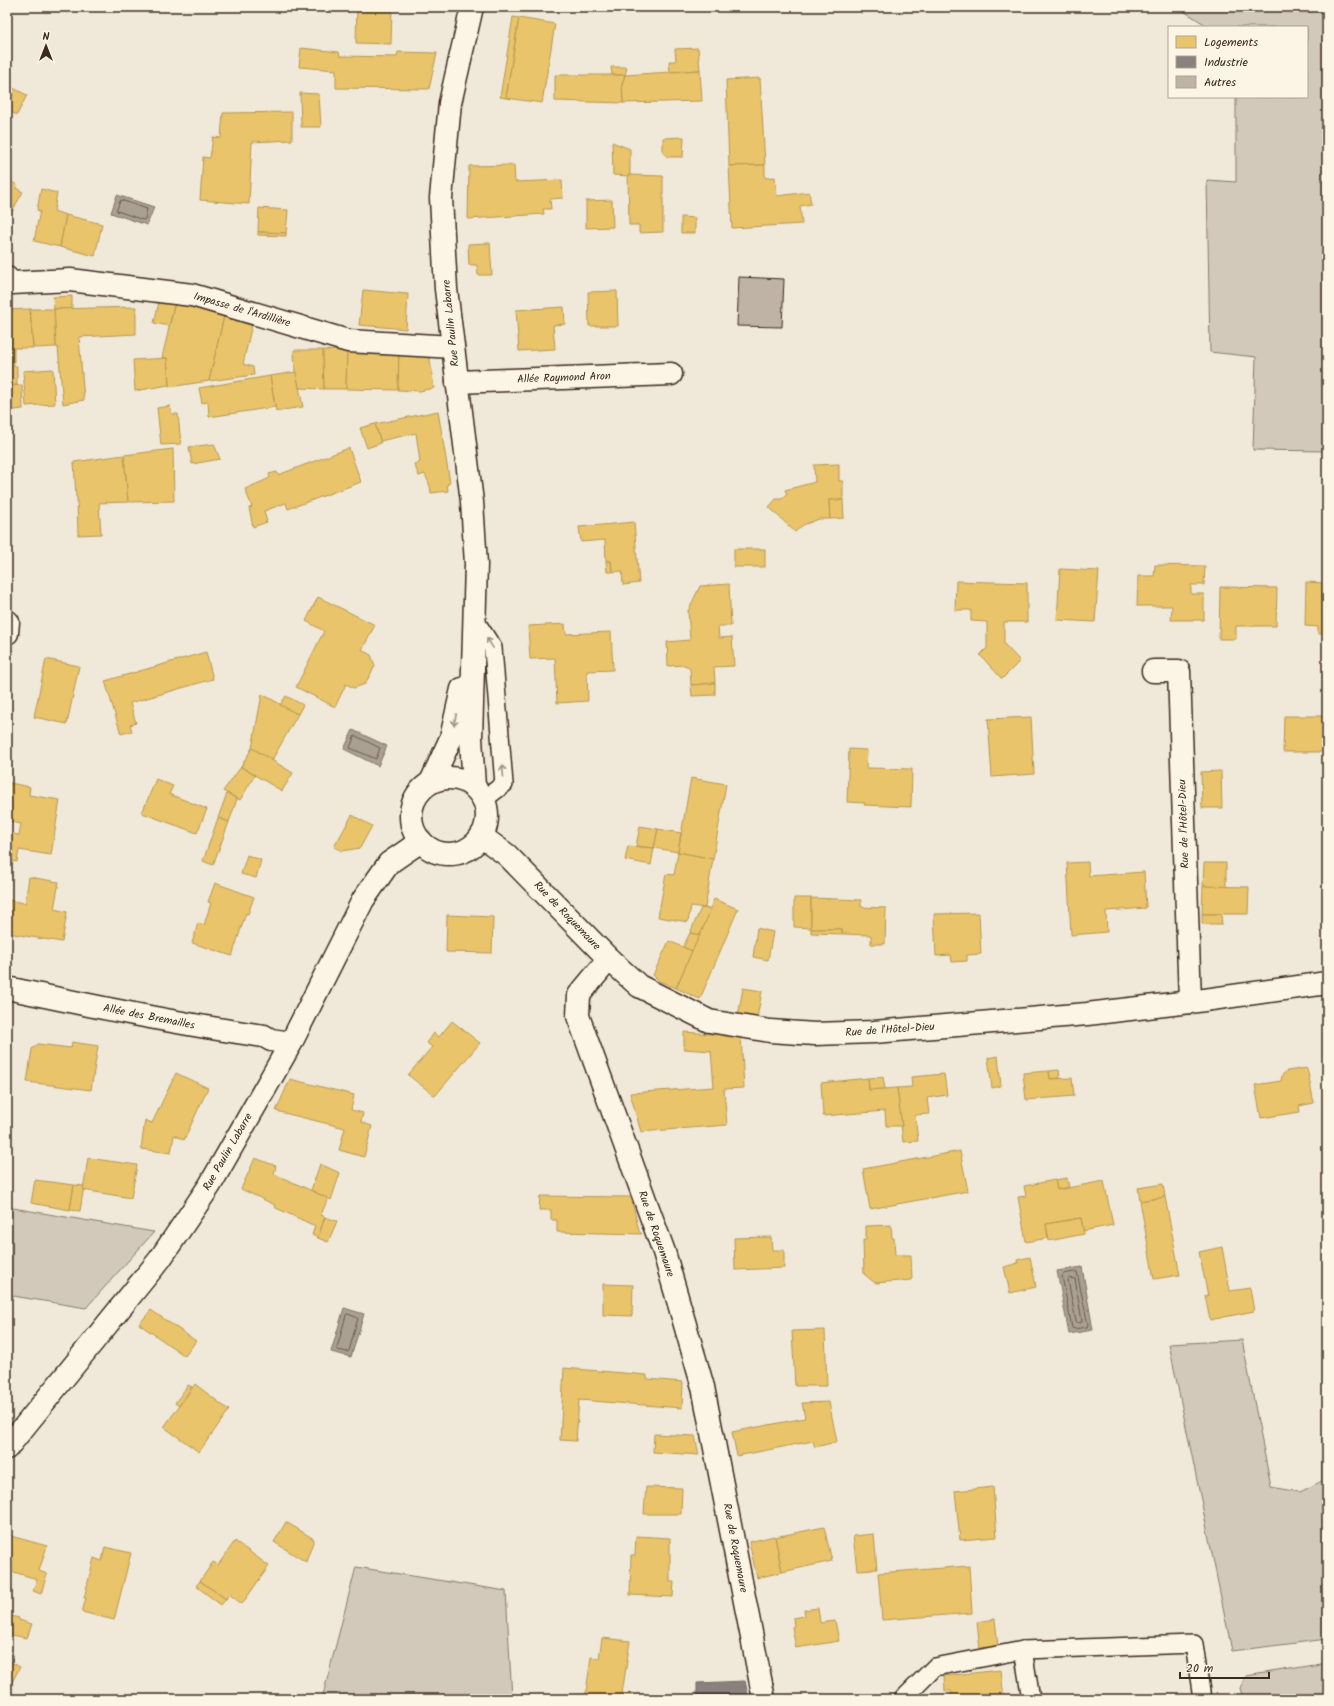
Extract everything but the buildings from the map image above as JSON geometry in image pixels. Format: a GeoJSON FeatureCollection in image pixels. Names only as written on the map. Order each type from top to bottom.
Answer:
{"type":"FeatureCollection","features":[{"type":"Feature","properties":{"kind":"street","name":"Rue Paulin Labarre"},"geometry":{"type":"LineString","coordinates":[[472,7],[450,103],[441,198],[446,289],[472,502],[476,564],[474,631]]}},
{"type":"Feature","properties":{"kind":"street","name":"Impasse de l'Ardillière"},"geometry":{"type":"LineString","coordinates":[[7,278],[12,283],[70,280],[192,295],[348,341],[453,347]]}},
{"type":"Feature","properties":{"kind":"street","name":"Allée Raymond Aron"},"geometry":{"type":"LineString","coordinates":[[457,382],[671,374]]}},
{"type":"Feature","properties":{"kind":"street"},"geometry":{"type":"LineString","coordinates":[[432,782],[451,738],[474,631]]}},
{"type":"Feature","properties":{"kind":"street"},"geometry":{"type":"LineString","coordinates":[[474,631],[471,738],[478,793],[486,812],[486,824],[481,836],[474,844],[464,850],[452,853],[440,852],[430,848],[420,841],[414,831],[411,820],[415,798],[422,789],[432,782],[442,778],[453,778],[464,781],[478,793]]}},
{"type":"Feature","properties":{"kind":"street","name":"Rue de l'Hôtel-Dieu"},"geometry":{"type":"LineString","coordinates":[[1153,671],[1179,671],[1190,1002]]}},
{"type":"Feature","properties":{"kind":"street","name":"Rue de Roquemaure"},"geometry":{"type":"LineString","coordinates":[[481,836],[507,855],[609,959],[579,995],[578,1016],[664,1252],[703,1388],[764,1699]]}},
{"type":"Feature","properties":{"kind":"street","name":"Rue Paulin Labarre"},"geometry":{"type":"LineString","coordinates":[[7,1448],[160,1259],[210,1186],[291,1043],[363,900],[389,863],[420,841]]}},
{"type":"Feature","properties":{"kind":"street","name":"Rue de l'Hôtel-Dieu"},"geometry":{"type":"LineString","coordinates":[[609,959],[639,986],[709,1021],[770,1031],[815,1034],[874,1032],[1087,1014],[1190,1002],[1327,983]]}},
{"type":"Feature","properties":{"kind":"street","name":"Allée des Bremailles"},"geometry":{"type":"LineString","coordinates":[[7,988],[206,1028],[264,1036],[271,1040],[291,1043]]}},
{"type":"Feature","properties":{"kind":"lane"},"geometry":{"type":"LineString","coordinates":[[474,631],[493,648],[504,784],[478,793]]}},
{"type":"Feature","properties":{"kind":"lane"},"geometry":{"type":"LineString","coordinates":[[903,1699],[935,1667],[1023,1650],[1194,1644],[1202,1699]]}},
{"type":"Feature","properties":{"kind":"lane"},"geometry":{"type":"LineString","coordinates":[[1023,1650],[1031,1699]]}},
{"type":"Feature","properties":{"kind":"shaded area"},"geometry":{"type":"Polygon","coordinates":[[[1177,7],[1327,7],[1327,451],[1253,450],[1256,357],[1210,352],[1207,180],[1236,182],[1236,98],[1308,98],[1308,26],[1206,25],[1177,7]]]}},
{"type":"Feature","properties":{"kind":"shaded area"},"geometry":{"type":"Polygon","coordinates":[[[7,1207],[154,1232],[86,1308],[7,1295],[7,1207]]]}},
{"type":"Feature","properties":{"kind":"shaded area"},"geometry":{"type":"Polygon","coordinates":[[[1242,1340],[1271,1487],[1300,1492],[1322,1481],[1322,1439],[1327,1437],[1327,1639],[1232,1651],[1169,1344],[1242,1340]]]}},
{"type":"Feature","properties":{"kind":"shaded area"},"geometry":{"type":"Polygon","coordinates":[[[356,1567],[506,1591],[512,1699],[322,1699],[356,1567]]]}},
{"type":"Feature","properties":{"kind":"shaded area"},"geometry":{"type":"Polygon","coordinates":[[[1327,1663],[1327,1699],[1243,1699],[1240,1688],[1246,1676],[1327,1663]]]}},
{"type":"Feature","properties":{"kind":"water"},"geometry":{"type":"Polygon","coordinates":[[[117,195],[154,207],[147,225],[111,213],[117,195]]]}},
{"type":"Feature","properties":{"kind":"water"},"geometry":{"type":"Polygon","coordinates":[[[353,730],[387,746],[378,766],[344,749],[353,730]]]}},
{"type":"Feature","properties":{"kind":"water"},"geometry":{"type":"Polygon","coordinates":[[[1082,1267],[1093,1330],[1069,1334],[1057,1271],[1082,1267]]]}},
{"type":"Feature","properties":{"kind":"water"},"geometry":{"type":"Polygon","coordinates":[[[344,1308],[364,1314],[351,1357],[331,1352],[344,1308]]]}}]}
